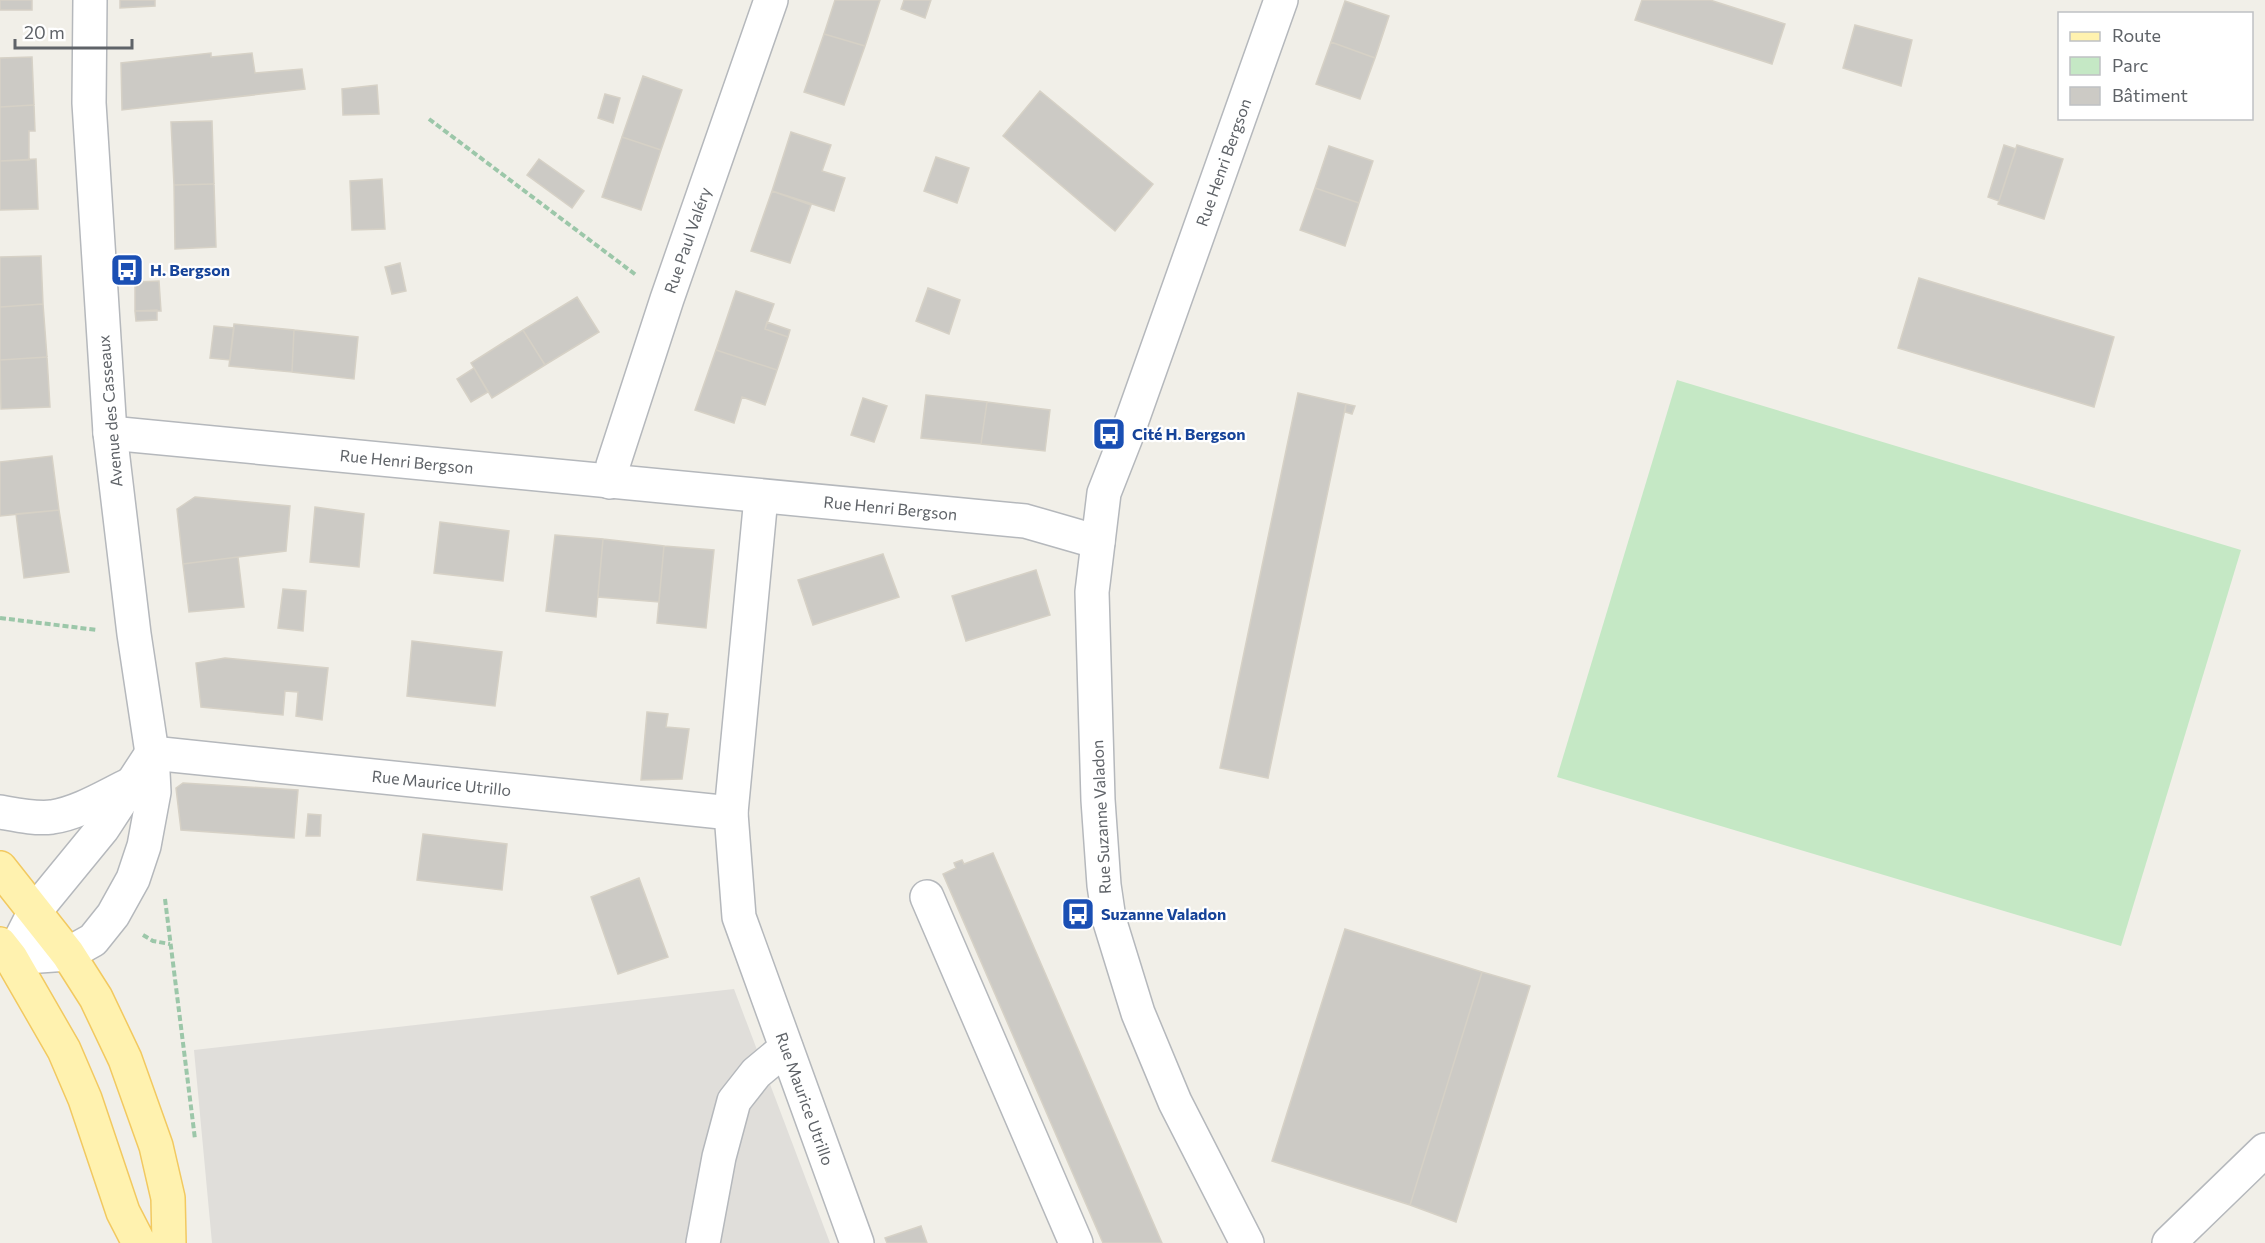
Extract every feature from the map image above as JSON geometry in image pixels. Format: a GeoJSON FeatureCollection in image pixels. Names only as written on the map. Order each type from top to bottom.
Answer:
{"type":"FeatureCollection","features":[{"type":"Feature","properties":{"kind":"main road"},"geometry":{"type":"LineString","coordinates":[[0,868],[68,954],[96,998],[125,1059],[156,1146],[168,1198],[169,1243]]}},
{"type":"Feature","properties":{"kind":"main road"},"geometry":{"type":"LineString","coordinates":[[5,951],[68,1059],[86,1099],[123,1212],[139,1243]]}},
{"type":"Feature","properties":{"kind":"street","name":"Avenue des Casseaux"},"geometry":{"type":"LineString","coordinates":[[68,954],[93,940],[113,915],[133,879],[144,846],[154,792],[152,753],[134,634],[110,433],[89,103],[90,0]]}},
{"type":"Feature","properties":{"kind":"street","name":"Rue Paul Valéry"},"geometry":{"type":"LineString","coordinates":[[610,482],[613,465],[667,299],[771,0]]}},
{"type":"Feature","properties":{"kind":"street","name":"Rue Henri Bergson"},"geometry":{"type":"LineString","coordinates":[[110,433],[1025,521],[1098,542],[1104,493],[1281,0]]}},
{"type":"Feature","properties":{"kind":"street","name":"Rue Maurice Utrillo"},"geometry":{"type":"LineString","coordinates":[[761,497],[731,813],[739,917],[856,1243]]}},
{"type":"Feature","properties":{"kind":"street","name":"Rue Suzanne Valadon"},"geometry":{"type":"LineString","coordinates":[[1098,542],[1092,592],[1098,800],[1104,885],[1109,919],[1138,1013],[1175,1102],[1247,1243]]}},
{"type":"Feature","properties":{"kind":"street","name":"Rue Maurice Utrillo"},"geometry":{"type":"LineString","coordinates":[[152,753],[731,813]]}},
{"type":"Feature","properties":{"kind":"street"},"geometry":{"type":"LineString","coordinates":[[5,951],[103,828],[152,753]]}},
{"type":"Feature","properties":{"kind":"street"},"geometry":{"type":"LineString","coordinates":[[0,812],[22,816],[51,817],[73,811],[131,784]]}},
{"type":"Feature","properties":{"kind":"street"},"geometry":{"type":"LineString","coordinates":[[927,897],[1076,1243]]}},
{"type":"Feature","properties":{"kind":"street"},"geometry":{"type":"LineString","coordinates":[[5,951],[68,954]]}},
{"type":"Feature","properties":{"kind":"street"},"geometry":{"type":"LineString","coordinates":[[703,1243],[719,1157],[734,1101],[756,1072],[786,1047]]}},
{"type":"Feature","properties":{"kind":"street"},"geometry":{"type":"LineString","coordinates":[[2169,1243],[2265,1150]]}},
{"type":"Feature","properties":{"kind":"path"},"geometry":{"type":"LineString","coordinates":[[429,119],[667,299]]}},
{"type":"Feature","properties":{"kind":"path"},"geometry":{"type":"LineString","coordinates":[[0,618],[134,634]]}},
{"type":"Feature","properties":{"kind":"path"},"geometry":{"type":"LineString","coordinates":[[170,944],[195,1142]]}},
{"type":"Feature","properties":{"kind":"shaded area"},"geometry":{"type":"Polygon","coordinates":[[[734,989],[830,1243],[212,1243],[194,1050],[734,989]]]}},
{"type":"Feature","properties":{"kind":"green space"},"geometry":{"type":"Polygon","coordinates":[[[1677,380],[2241,550],[2121,946],[1557,777],[1677,380]]]}},
{"type":"Feature","properties":{"kind":"building"},"geometry":{"type":"Polygon","coordinates":[[[0,0],[32,0],[32,10],[0,10],[0,0]]]}},
{"type":"Feature","properties":{"kind":"building"},"geometry":{"type":"Polygon","coordinates":[[[120,0],[155,0],[155,6],[120,8],[120,0]]]}},
{"type":"Feature","properties":{"kind":"building"},"geometry":{"type":"Polygon","coordinates":[[[835,0],[880,0],[865,46],[824,34],[835,0]]]}},
{"type":"Feature","properties":{"kind":"building"},"geometry":{"type":"Polygon","coordinates":[[[904,0],[931,0],[925,18],[901,9],[904,0]]]}},
{"type":"Feature","properties":{"kind":"building"},"geometry":{"type":"Polygon","coordinates":[[[1642,0],[1710,0],[1785,24],[1772,64],[1635,20],[1642,0]]]}},
{"type":"Feature","properties":{"kind":"building"},"geometry":{"type":"Polygon","coordinates":[[[1345,1],[1389,16],[1375,58],[1331,42],[1345,1]]]}},
{"type":"Feature","properties":{"kind":"building"},"geometry":{"type":"Polygon","coordinates":[[[1855,25],[1912,40],[1901,86],[1843,68],[1855,25]]]}},
{"type":"Feature","properties":{"kind":"building"},"geometry":{"type":"Polygon","coordinates":[[[824,34],[865,46],[844,105],[804,92],[824,34]]]}},
{"type":"Feature","properties":{"kind":"building"},"geometry":{"type":"Polygon","coordinates":[[[1331,42],[1375,58],[1360,99],[1316,84],[1331,42]]]}},
{"type":"Feature","properties":{"kind":"building"},"geometry":{"type":"Polygon","coordinates":[[[211,53],[211,57],[252,53],[255,73],[302,69],[305,89],[122,110],[121,63],[211,53]]]}},
{"type":"Feature","properties":{"kind":"building"},"geometry":{"type":"Polygon","coordinates":[[[32,57],[34,105],[0,107],[0,58],[32,57]]]}},
{"type":"Feature","properties":{"kind":"building"},"geometry":{"type":"Polygon","coordinates":[[[643,76],[682,90],[661,150],[622,137],[643,76]]]}},
{"type":"Feature","properties":{"kind":"building"},"geometry":{"type":"Polygon","coordinates":[[[377,85],[379,114],[343,115],[342,89],[377,85]]]}},
{"type":"Feature","properties":{"kind":"building"},"geometry":{"type":"Polygon","coordinates":[[[1040,91],[1153,184],[1115,231],[1003,136],[1040,91]]]}},
{"type":"Feature","properties":{"kind":"building"},"geometry":{"type":"Polygon","coordinates":[[[605,94],[620,98],[613,123],[598,118],[605,94]]]}},
{"type":"Feature","properties":{"kind":"building"},"geometry":{"type":"Polygon","coordinates":[[[34,105],[35,131],[29,131],[29,160],[0,161],[0,107],[34,105]]]}},
{"type":"Feature","properties":{"kind":"building"},"geometry":{"type":"Polygon","coordinates":[[[212,121],[214,184],[174,185],[171,122],[212,121]]]}},
{"type":"Feature","properties":{"kind":"building"},"geometry":{"type":"Polygon","coordinates":[[[791,132],[831,145],[822,171],[845,178],[834,211],[772,191],[791,132]]]}},
{"type":"Feature","properties":{"kind":"building"},"geometry":{"type":"Polygon","coordinates":[[[622,137],[661,150],[641,210],[602,197],[622,137]]]}},
{"type":"Feature","properties":{"kind":"building"},"geometry":{"type":"Polygon","coordinates":[[[2004,145],[2016,149],[1999,201],[1988,197],[2004,145]]]}},
{"type":"Feature","properties":{"kind":"building"},"geometry":{"type":"Polygon","coordinates":[[[2017,145],[2063,159],[2044,219],[1998,204],[2017,145]]]}},
{"type":"Feature","properties":{"kind":"building"},"geometry":{"type":"Polygon","coordinates":[[[1329,146],[1373,161],[1359,203],[1315,188],[1329,146]]]}},
{"type":"Feature","properties":{"kind":"building"},"geometry":{"type":"Polygon","coordinates":[[[936,157],[969,168],[957,203],[924,191],[936,157]]]}},
{"type":"Feature","properties":{"kind":"building"},"geometry":{"type":"Polygon","coordinates":[[[36,159],[38,209],[0,210],[0,161],[36,159]]]}},
{"type":"Feature","properties":{"kind":"building"},"geometry":{"type":"Polygon","coordinates":[[[539,159],[584,191],[572,208],[527,175],[539,159]]]}},
{"type":"Feature","properties":{"kind":"building"},"geometry":{"type":"Polygon","coordinates":[[[382,179],[385,229],[352,230],[350,181],[382,179]]]}},
{"type":"Feature","properties":{"kind":"building"},"geometry":{"type":"Polygon","coordinates":[[[214,184],[216,247],[175,249],[174,185],[214,184]]]}},
{"type":"Feature","properties":{"kind":"building"},"geometry":{"type":"Polygon","coordinates":[[[1315,188],[1359,203],[1345,246],[1300,230],[1315,188]]]}},
{"type":"Feature","properties":{"kind":"building"},"geometry":{"type":"Polygon","coordinates":[[[772,191],[811,205],[790,263],[751,251],[772,191]]]}},
{"type":"Feature","properties":{"kind":"building"},"geometry":{"type":"Polygon","coordinates":[[[41,256],[43,304],[0,307],[0,257],[41,256]]]}},
{"type":"Feature","properties":{"kind":"building"},"geometry":{"type":"Polygon","coordinates":[[[400,263],[406,291],[392,294],[385,267],[400,263]]]}},
{"type":"Feature","properties":{"kind":"building"},"geometry":{"type":"Polygon","coordinates":[[[1919,278],[2114,337],[2094,407],[1898,348],[1919,278]]]}},
{"type":"Feature","properties":{"kind":"building"},"geometry":{"type":"Polygon","coordinates":[[[159,281],[161,311],[135,311],[135,282],[159,281]]]}},
{"type":"Feature","properties":{"kind":"building"},"geometry":{"type":"Polygon","coordinates":[[[928,288],[960,300],[949,334],[916,321],[928,288]]]}},
{"type":"Feature","properties":{"kind":"building"},"geometry":{"type":"Polygon","coordinates":[[[736,291],[774,304],[765,329],[788,337],[777,370],[716,350],[736,291]]]}},
{"type":"Feature","properties":{"kind":"building"},"geometry":{"type":"Polygon","coordinates":[[[577,297],[599,332],[545,365],[523,330],[577,297]]]}},
{"type":"Feature","properties":{"kind":"building"},"geometry":{"type":"Polygon","coordinates":[[[43,304],[47,357],[0,360],[0,307],[43,304]]]}},
{"type":"Feature","properties":{"kind":"building"},"geometry":{"type":"Polygon","coordinates":[[[157,310],[157,320],[136,321],[135,311],[157,310]]]}},
{"type":"Feature","properties":{"kind":"building"},"geometry":{"type":"Polygon","coordinates":[[[767,322],[790,330],[788,337],[765,329],[767,322]]]}},
{"type":"Feature","properties":{"kind":"building"},"geometry":{"type":"Polygon","coordinates":[[[234,324],[294,330],[292,372],[229,366],[234,324]]]}},
{"type":"Feature","properties":{"kind":"building"},"geometry":{"type":"Polygon","coordinates":[[[214,326],[234,328],[230,360],[210,358],[214,326]]]}},
{"type":"Feature","properties":{"kind":"building"},"geometry":{"type":"Polygon","coordinates":[[[294,330],[358,337],[354,379],[292,372],[294,330]]]}},
{"type":"Feature","properties":{"kind":"building"},"geometry":{"type":"Polygon","coordinates":[[[523,330],[545,365],[492,398],[471,363],[523,330]]]}},
{"type":"Feature","properties":{"kind":"building"},"geometry":{"type":"Polygon","coordinates":[[[716,350],[777,370],[765,405],[742,397],[734,423],[695,410],[716,350]]]}},
{"type":"Feature","properties":{"kind":"building"},"geometry":{"type":"Polygon","coordinates":[[[47,357],[50,407],[1,409],[0,360],[47,357]]]}},
{"type":"Feature","properties":{"kind":"building"},"geometry":{"type":"Polygon","coordinates":[[[474,368],[488,392],[471,402],[457,379],[474,368]]]}},
{"type":"Feature","properties":{"kind":"building"},"geometry":{"type":"Polygon","coordinates":[[[1298,393],[1346,404],[1268,778],[1220,768],[1298,393]]]}},
{"type":"Feature","properties":{"kind":"building"},"geometry":{"type":"Polygon","coordinates":[[[926,395],[987,402],[981,444],[921,438],[926,395]]]}},
{"type":"Feature","properties":{"kind":"building"},"geometry":{"type":"Polygon","coordinates":[[[863,398],[887,406],[874,442],[851,435],[863,398]]]}},
{"type":"Feature","properties":{"kind":"building"},"geometry":{"type":"Polygon","coordinates":[[[987,402],[1050,410],[1045,451],[981,444],[987,402]]]}},
{"type":"Feature","properties":{"kind":"building"},"geometry":{"type":"Polygon","coordinates":[[[1346,404],[1355,406],[1352,414],[1345,412],[1346,404]]]}},
{"type":"Feature","properties":{"kind":"building"},"geometry":{"type":"Polygon","coordinates":[[[52,456],[59,510],[0,516],[0,462],[52,456]]]}},
{"type":"Feature","properties":{"kind":"building"},"geometry":{"type":"Polygon","coordinates":[[[195,497],[290,506],[286,551],[183,564],[177,509],[195,497]]]}},
{"type":"Feature","properties":{"kind":"building"},"geometry":{"type":"Polygon","coordinates":[[[315,507],[364,514],[359,567],[310,562],[315,507]]]}},
{"type":"Feature","properties":{"kind":"building"},"geometry":{"type":"Polygon","coordinates":[[[59,510],[69,572],[24,578],[16,514],[59,510]]]}},
{"type":"Feature","properties":{"kind":"building"},"geometry":{"type":"Polygon","coordinates":[[[440,522],[509,531],[503,581],[434,573],[440,522]]]}},
{"type":"Feature","properties":{"kind":"building"},"geometry":{"type":"Polygon","coordinates":[[[555,535],[603,539],[596,617],[546,611],[555,535]]]}},
{"type":"Feature","properties":{"kind":"building"},"geometry":{"type":"Polygon","coordinates":[[[603,539],[664,546],[659,602],[598,597],[603,539]]]}},
{"type":"Feature","properties":{"kind":"building"},"geometry":{"type":"Polygon","coordinates":[[[664,546],[714,550],[706,628],[657,623],[664,546]]]}},
{"type":"Feature","properties":{"kind":"building"},"geometry":{"type":"Polygon","coordinates":[[[883,554],[899,597],[813,625],[798,580],[883,554]]]}},
{"type":"Feature","properties":{"kind":"building"},"geometry":{"type":"Polygon","coordinates":[[[238,557],[244,607],[189,612],[183,564],[238,557]]]}},
{"type":"Feature","properties":{"kind":"building"},"geometry":{"type":"Polygon","coordinates":[[[1036,570],[1050,615],[966,641],[952,596],[1036,570]]]}},
{"type":"Feature","properties":{"kind":"building"},"geometry":{"type":"Polygon","coordinates":[[[283,589],[306,591],[303,631],[278,628],[283,589]]]}},
{"type":"Feature","properties":{"kind":"building"},"geometry":{"type":"Polygon","coordinates":[[[412,641],[502,652],[495,706],[407,696],[412,641]]]}},
{"type":"Feature","properties":{"kind":"building"},"geometry":{"type":"Polygon","coordinates":[[[225,658],[328,668],[322,720],[296,716],[298,692],[285,691],[283,715],[201,707],[196,663],[225,658]]]}},
{"type":"Feature","properties":{"kind":"building"},"geometry":{"type":"Polygon","coordinates":[[[647,712],[668,714],[666,727],[689,729],[682,779],[641,780],[647,712]]]}},
{"type":"Feature","properties":{"kind":"building"},"geometry":{"type":"Polygon","coordinates":[[[183,783],[298,790],[294,838],[181,830],[176,788],[183,783]]]}},
{"type":"Feature","properties":{"kind":"building"},"geometry":{"type":"Polygon","coordinates":[[[308,814],[321,815],[320,836],[306,836],[308,814]]]}},
{"type":"Feature","properties":{"kind":"building"},"geometry":{"type":"Polygon","coordinates":[[[423,834],[507,844],[502,890],[417,880],[423,834]]]}},
{"type":"Feature","properties":{"kind":"building"},"geometry":{"type":"Polygon","coordinates":[[[993,853],[1162,1243],[1103,1243],[943,874],[956,868],[954,863],[962,860],[964,864],[993,853]]]}},
{"type":"Feature","properties":{"kind":"building"},"geometry":{"type":"Polygon","coordinates":[[[639,878],[668,957],[618,974],[591,897],[639,878]]]}},
{"type":"Feature","properties":{"kind":"building"},"geometry":{"type":"Polygon","coordinates":[[[1345,929],[1482,972],[1410,1205],[1272,1161],[1345,929]]]}},
{"type":"Feature","properties":{"kind":"building"},"geometry":{"type":"Polygon","coordinates":[[[1482,972],[1530,986],[1456,1222],[1410,1205],[1482,972]]]}},
{"type":"Feature","properties":{"kind":"building"},"geometry":{"type":"Polygon","coordinates":[[[921,1226],[927,1243],[887,1243],[885,1238],[921,1226]]]}},
{"type":"Feature","properties":{"kind":"place","name":"H. Bergson"},"geometry":{"type":"Point","coordinates":[127,270]}},
{"type":"Feature","properties":{"kind":"place","name":"Cité H. Bergson"},"geometry":{"type":"Point","coordinates":[1109,434]}},
{"type":"Feature","properties":{"kind":"place","name":"Suzanne Valadon"},"geometry":{"type":"Point","coordinates":[1078,914]}}]}
